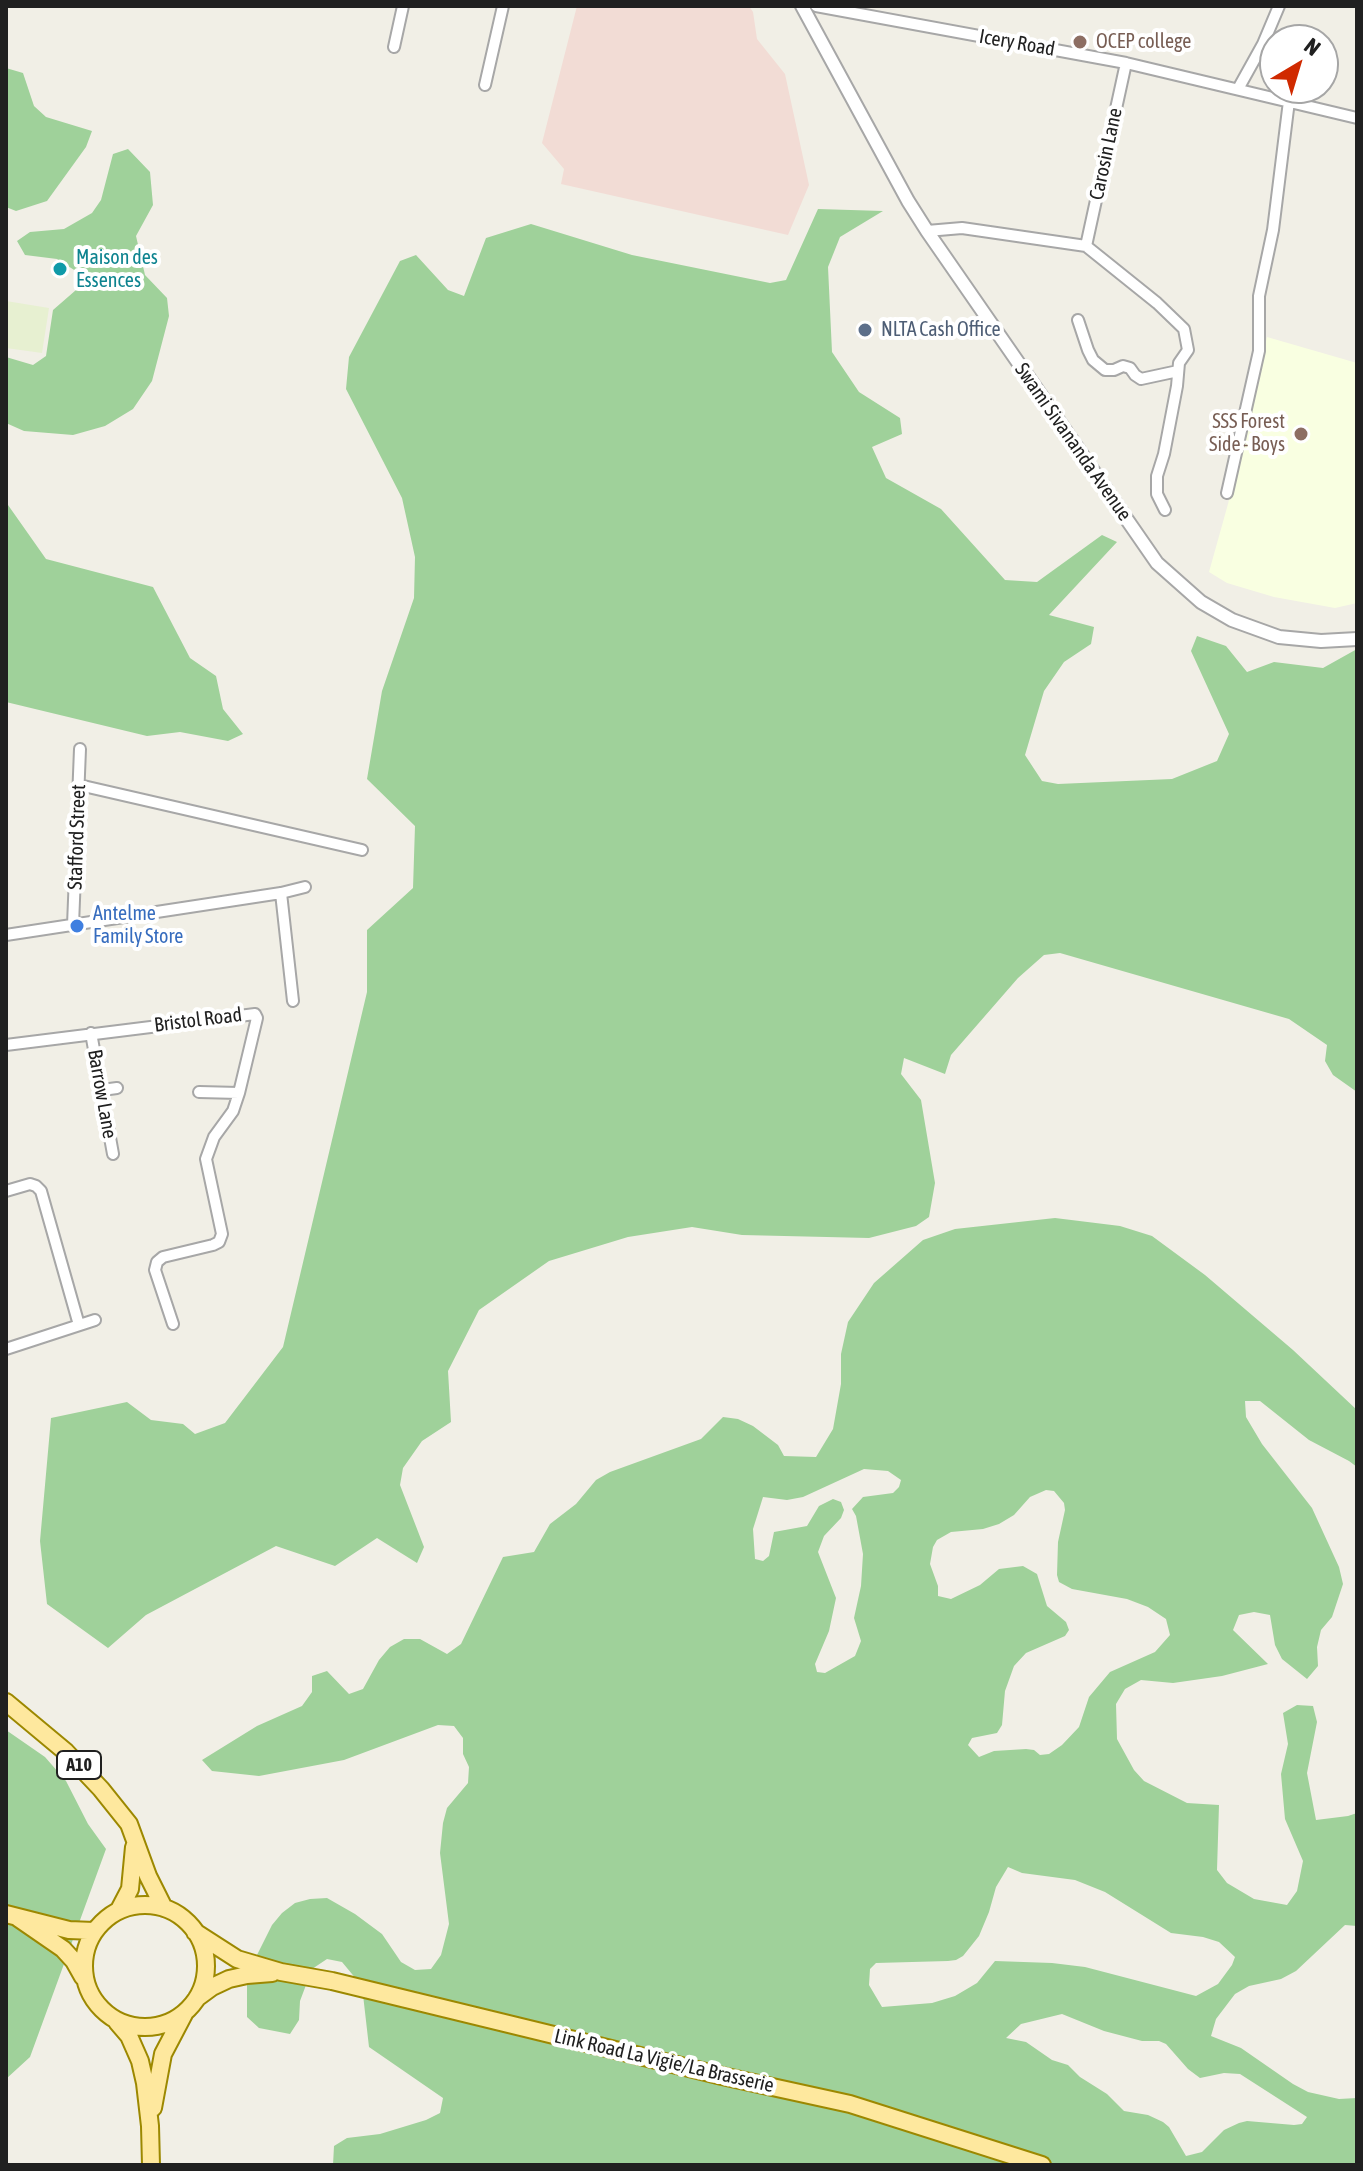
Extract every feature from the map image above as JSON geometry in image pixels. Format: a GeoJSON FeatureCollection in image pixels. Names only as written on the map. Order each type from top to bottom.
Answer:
{"type":"FeatureCollection","features":[{"type":"Feature","properties":{"kind":"main road","name":"A10"},"geometry":{"type":"LineString","coordinates":[[6,1702],[66,1752],[101,1789],[129,1824],[135,1842]]}},
{"type":"Feature","properties":{"kind":"main road"},"geometry":{"type":"LineString","coordinates":[[135,1842],[164,1908]]}},
{"type":"Feature","properties":{"kind":"main road"},"geometry":{"type":"LineString","coordinates":[[119,1910],[130,1889],[135,1842]]}},
{"type":"Feature","properties":{"kind":"main road"},"geometry":{"type":"LineString","coordinates":[[86,1982],[84,1956],[94,1931],[105,1919],[134,1905],[164,1908],[187,1922],[202,1944],[206,1958],[203,1985],[163,2054],[150,2126]]}},
{"type":"Feature","properties":{"kind":"main road"},"geometry":{"type":"LineString","coordinates":[[12,1916],[69,1930],[94,1931]]}},
{"type":"Feature","properties":{"kind":"main road"},"geometry":{"type":"LineString","coordinates":[[12,1916],[63,1949],[74,1961],[97,2004],[129,2036],[145,2083],[151,2165]]}},
{"type":"Feature","properties":{"kind":"main road"},"geometry":{"type":"LineString","coordinates":[[195,1932],[237,1959],[281,1972]]}},
{"type":"Feature","properties":{"kind":"main road"},"geometry":{"type":"LineString","coordinates":[[197,1998],[229,1979],[281,1972]]}},
{"type":"Feature","properties":{"kind":"main road","name":"Link Road La Vigie/La Brasserie"},"geometry":{"type":"LineString","coordinates":[[281,1972],[332,1981],[850,2104],[1042,2165]]}},
{"type":"Feature","properties":{"kind":"main road"},"geometry":{"type":"LineString","coordinates":[[115,2020],[129,2025],[158,2026],[185,2013]]}},
{"type":"Feature","properties":{"kind":"street"},"geometry":{"type":"LineString","coordinates":[[394,47],[403,6]]}},
{"type":"Feature","properties":{"kind":"street"},"geometry":{"type":"LineString","coordinates":[[485,85],[503,6]]}},
{"type":"Feature","properties":{"kind":"street","name":"Swami Sivananda Avenue"},"geometry":{"type":"LineString","coordinates":[[802,6],[927,231],[1157,563],[1201,602],[1232,620],[1279,637],[1321,641],[1357,639]]}},
{"type":"Feature","properties":{"kind":"street","name":"Icery Road"},"geometry":{"type":"LineString","coordinates":[[816,6],[1126,63],[1259,94]]}},
{"type":"Feature","properties":{"kind":"street"},"geometry":{"type":"LineString","coordinates":[[1238,89],[1263,44],[1279,6]]}},
{"type":"Feature","properties":{"kind":"street","name":"Carosin Lane"},"geometry":{"type":"LineString","coordinates":[[1086,246],[1126,63]]}},
{"type":"Feature","properties":{"kind":"street"},"geometry":{"type":"LineString","coordinates":[[1227,493],[1259,351],[1259,296],[1273,230],[1289,104]]}},
{"type":"Feature","properties":{"kind":"street","name":"Icery Road"},"geometry":{"type":"LineString","coordinates":[[1301,104],[1357,118]]}},
{"type":"Feature","properties":{"kind":"street"},"geometry":{"type":"LineString","coordinates":[[927,231],[962,228],[1086,246],[1184,329],[1188,350],[1179,363],[1164,454],[1157,476],[1157,494],[1165,510]]}},
{"type":"Feature","properties":{"kind":"street"},"geometry":{"type":"LineString","coordinates":[[1078,320],[1093,360],[1105,370],[1123,366],[1130,368],[1141,379],[1178,371]]}},
{"type":"Feature","properties":{"kind":"street","name":"Stafford Street"},"geometry":{"type":"LineString","coordinates":[[73,925],[80,749]]}},
{"type":"Feature","properties":{"kind":"street"},"geometry":{"type":"LineString","coordinates":[[79,785],[362,850]]}},
{"type":"Feature","properties":{"kind":"street"},"geometry":{"type":"LineString","coordinates":[[6,935],[305,887]]}},
{"type":"Feature","properties":{"kind":"street"},"geometry":{"type":"LineString","coordinates":[[281,893],[293,1001]]}},
{"type":"Feature","properties":{"kind":"street","name":"Bristol Road"},"geometry":{"type":"LineString","coordinates":[[6,1045],[255,1014],[257,1018],[233,1111],[214,1137],[206,1159],[222,1234],[219,1242],[163,1257],[157,1262],[155,1270],[173,1324]]}},
{"type":"Feature","properties":{"kind":"street","name":"Barrow Lane"},"geometry":{"type":"LineString","coordinates":[[91,1033],[113,1154]]}},
{"type":"Feature","properties":{"kind":"street"},"geometry":{"type":"LineString","coordinates":[[102,1090],[117,1088]]}},
{"type":"Feature","properties":{"kind":"street"},"geometry":{"type":"LineString","coordinates":[[199,1092],[239,1093]]}},
{"type":"Feature","properties":{"kind":"street"},"geometry":{"type":"LineString","coordinates":[[6,1191],[30,1184],[41,1191],[79,1325]]}},
{"type":"Feature","properties":{"kind":"street"},"geometry":{"type":"LineString","coordinates":[[7,1346],[95,1320]]}},
{"type":"Feature","properties":{"kind":"shaded area"},"geometry":{"type":"Polygon","coordinates":[[[577,6],[749,6],[753,12],[757,39],[785,74],[809,185],[788,235],[561,184],[564,169],[542,143],[577,6]]]}},
{"type":"Feature","properties":{"kind":"shaded area"},"geometry":{"type":"Polygon","coordinates":[[[6,301],[49,308],[42,353],[6,348],[6,301]]]}},
{"type":"Feature","properties":{"kind":"shaded area","name":"SSS Forest Side - Boys"},"geometry":{"type":"Polygon","coordinates":[[[1267,337],[1357,363],[1357,603],[1335,608],[1274,597],[1227,583],[1209,572],[1267,337]]]}},
{"type":"Feature","properties":{"kind":"green space"},"geometry":{"type":"Polygon","coordinates":[[[6,68],[23,73],[34,106],[46,117],[92,131],[86,147],[47,201],[16,211],[6,207],[6,68]]]}},
{"type":"Feature","properties":{"kind":"green space"},"geometry":{"type":"Polygon","coordinates":[[[128,149],[150,172],[153,205],[136,236],[145,275],[167,298],[169,316],[152,381],[133,409],[105,426],[73,435],[24,431],[6,423],[6,357],[33,365],[46,356],[53,310],[76,290],[82,275],[57,259],[25,255],[17,241],[30,232],[64,229],[92,213],[101,200],[113,154],[128,149]]]}},
{"type":"Feature","properties":{"kind":"green space"},"geometry":{"type":"Polygon","coordinates":[[[818,209],[883,211],[840,237],[828,267],[832,352],[859,392],[900,418],[902,434],[872,447],[886,478],[941,509],[1005,580],[1037,582],[1102,535],[1117,542],[1049,615],[1094,627],[1091,644],[1064,662],[1044,691],[1025,755],[1042,781],[1058,784],[1172,779],[1217,761],[1229,734],[1191,651],[1197,636],[1226,646],[1247,672],[1274,662],[1323,668],[1357,649],[1357,1092],[1333,1075],[1325,1061],[1327,1045],[1289,1019],[1060,953],[1044,955],[1018,978],[951,1055],[945,1074],[904,1058],[901,1074],[921,1100],[935,1183],[929,1217],[916,1226],[869,1238],[742,1235],[692,1227],[628,1237],[549,1261],[479,1310],[448,1371],[451,1422],[422,1441],[403,1468],[400,1485],[424,1547],[417,1563],[377,1538],[335,1566],[276,1546],[146,1615],[108,1648],[47,1604],[40,1541],[51,1418],[127,1402],[151,1420],[183,1424],[195,1434],[225,1423],[283,1347],[367,992],[367,930],[413,888],[415,826],[367,779],[382,691],[414,598],[415,557],[402,498],[346,389],[349,357],[400,261],[416,255],[448,290],[464,296],[486,238],[531,224],[632,255],[770,283],[786,280],[818,209]]]}},
{"type":"Feature","properties":{"kind":"green space"},"geometry":{"type":"Polygon","coordinates":[[[6,504],[46,559],[153,587],[190,658],[216,676],[223,709],[243,734],[228,741],[180,732],[147,736],[6,702],[6,504]]]}},
{"type":"Feature","properties":{"kind":"green space"},"geometry":{"type":"Polygon","coordinates":[[[1055,1218],[1120,1226],[1152,1236],[1205,1275],[1357,1410],[1357,1467],[1309,1440],[1260,1401],[1245,1401],[1246,1417],[1262,1444],[1312,1508],[1339,1567],[1343,1584],[1332,1617],[1321,1630],[1317,1647],[1318,1666],[1307,1679],[1282,1659],[1275,1645],[1270,1615],[1254,1612],[1239,1615],[1233,1630],[1268,1664],[1222,1676],[1173,1683],[1141,1680],[1125,1689],[1116,1704],[1117,1739],[1134,1770],[1144,1781],[1187,1803],[1219,1805],[1217,1870],[1227,1883],[1254,1899],[1287,1905],[1297,1891],[1303,1861],[1285,1819],[1281,1774],[1288,1744],[1283,1713],[1297,1705],[1313,1706],[1317,1722],[1307,1773],[1316,1820],[1357,1813],[1357,1926],[1345,1925],[1296,1971],[1281,1979],[1249,1986],[1235,1994],[1216,2019],[1211,2036],[1241,2048],[1308,2092],[1339,2099],[1357,2098],[1357,2165],[333,2165],[334,2146],[347,2138],[380,2134],[426,2120],[440,2113],[443,2098],[369,2047],[362,1986],[342,1962],[327,1959],[312,1969],[300,2001],[299,2020],[290,2034],[259,2028],[247,2017],[247,1975],[272,1925],[282,1913],[295,1903],[327,1898],[382,1934],[401,1962],[415,1970],[431,1969],[441,1955],[449,1924],[440,1853],[447,1808],[468,1783],[469,1767],[463,1754],[463,1738],[454,1726],[438,1725],[344,1760],[259,1776],[212,1771],[202,1760],[257,1726],[302,1706],[312,1692],[312,1676],[327,1671],[349,1694],[363,1689],[379,1660],[390,1647],[404,1639],[420,1639],[447,1654],[461,1644],[503,1557],[534,1552],[550,1524],[576,1504],[596,1480],[610,1472],[701,1439],[723,1417],[753,1426],[778,1445],[784,1456],[816,1457],[833,1429],[841,1384],[841,1354],[848,1322],[874,1283],[923,1240],[955,1229],[1055,1218]],[[864,1469],[803,1497],[787,1500],[763,1497],[753,1529],[755,1559],[763,1561],[769,1556],[774,1532],[807,1526],[819,1506],[833,1499],[841,1502],[844,1510],[841,1518],[824,1536],[818,1552],[836,1598],[829,1631],[815,1664],[817,1672],[825,1673],[855,1656],[861,1641],[854,1618],[861,1586],[863,1554],[852,1509],[863,1497],[893,1493],[901,1480],[888,1471],[864,1469]],[[1046,1490],[1030,1497],[1014,1515],[999,1524],[951,1532],[937,1540],[933,1547],[930,1564],[938,1586],[938,1596],[951,1599],[980,1585],[999,1569],[1023,1566],[1037,1574],[1047,1606],[1066,1622],[1069,1630],[1065,1636],[1026,1653],[1014,1666],[1005,1691],[1002,1725],[997,1733],[972,1738],[968,1745],[979,1757],[994,1751],[1026,1749],[1040,1755],[1049,1754],[1079,1727],[1089,1697],[1110,1672],[1155,1652],[1170,1635],[1166,1619],[1148,1607],[1127,1599],[1072,1589],[1059,1582],[1058,1542],[1064,1503],[1054,1491],[1046,1490]],[[1008,1867],[996,1887],[979,1936],[963,1956],[948,1961],[876,1963],[870,1969],[869,1985],[882,2007],[932,2003],[955,1996],[977,1983],[995,1961],[1085,1967],[1196,1996],[1218,1984],[1235,1957],[1219,1942],[1171,1933],[1105,1892],[1075,1880],[1022,1873],[1008,1867]],[[1062,2014],[1021,2024],[1006,2038],[1026,2042],[1052,2060],[1068,2065],[1124,2111],[1148,2115],[1163,2122],[1186,2156],[1202,2152],[1224,2130],[1239,2123],[1294,2125],[1302,2124],[1307,2117],[1240,2074],[1224,2073],[1200,2078],[1166,2044],[1159,2041],[1142,2041],[1104,2031],[1062,2014]]]}},
{"type":"Feature","properties":{"kind":"green space"},"geometry":{"type":"Polygon","coordinates":[[[6,1730],[45,1757],[66,1781],[88,1824],[106,1849],[30,2057],[6,2079],[6,1730]]]}},
{"type":"Feature","properties":{"kind":"place","name":"OCEP college"},"geometry":{"type":"Point","coordinates":[1080,42]}},
{"type":"Feature","properties":{"kind":"place","name":"Maison des Essences"},"geometry":{"type":"Point","coordinates":[60,269]}},
{"type":"Feature","properties":{"kind":"place","name":"NLTA Cash Office"},"geometry":{"type":"Point","coordinates":[865,330]}},
{"type":"Feature","properties":{"kind":"place","name":"SSS Forest Side - Boys"},"geometry":{"type":"Point","coordinates":[1301,434]}},
{"type":"Feature","properties":{"kind":"place","name":"Antelme Family Store"},"geometry":{"type":"Point","coordinates":[77,926]}}]}
